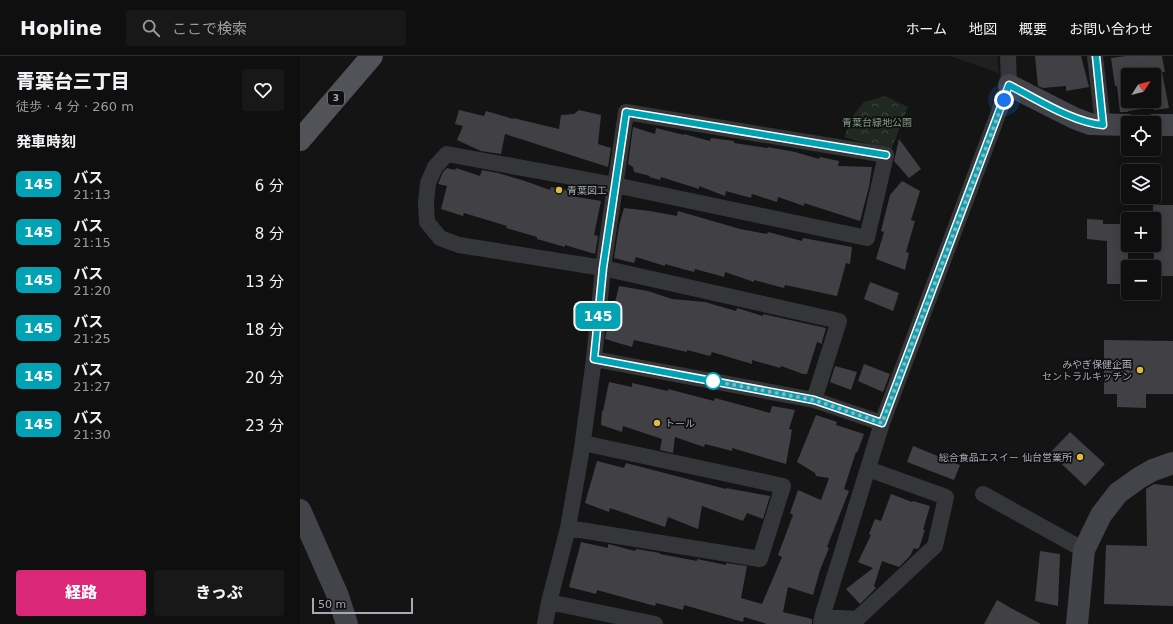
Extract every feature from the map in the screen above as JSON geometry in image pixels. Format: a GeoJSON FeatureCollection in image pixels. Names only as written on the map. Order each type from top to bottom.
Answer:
{"type":"FeatureCollection","features":[{"type":"Feature","properties":{"kind":"main road","name":"3"},"geometry":{"type":"LineString","coordinates":[[300,140],[372,56]]}},
{"type":"Feature","properties":{"kind":"street"},"geometry":{"type":"LineString","coordinates":[[868,469],[946,497],[935,546],[857,619],[822,620],[882,423],[1009,85],[1008,56]]}},
{"type":"Feature","properties":{"kind":"street"},"geometry":{"type":"LineString","coordinates":[[1096,56],[1103,125]]}},
{"type":"Feature","properties":{"kind":"street"},"geometry":{"type":"LineString","coordinates":[[1009,85],[1074,118],[1090,124],[1121,125]]}},
{"type":"Feature","properties":{"kind":"street"},"geometry":{"type":"LineString","coordinates":[[545,624],[549,602],[568,528],[583,443],[594,359],[603,268],[615,185],[626,112],[886,155],[867,238],[615,185],[447,154],[435,167],[428,183],[426,203],[427,222],[440,238],[459,245],[603,268],[840,321],[814,400]]}},
{"type":"Feature","properties":{"kind":"street"},"geometry":{"type":"LineString","coordinates":[[1161,125],[1173,125]]}},
{"type":"Feature","properties":{"kind":"street"},"geometry":{"type":"LineString","coordinates":[[594,359],[814,400],[882,423]]}},
{"type":"Feature","properties":{"kind":"street"},"geometry":{"type":"LineString","coordinates":[[568,528],[760,559],[783,486],[583,443]]}},
{"type":"Feature","properties":{"kind":"street"},"geometry":{"type":"LineString","coordinates":[[1077,624],[1084,550],[1101,515],[1118,493],[1139,478],[1154,470],[1173,463]]}},
{"type":"Feature","properties":{"kind":"street"},"geometry":{"type":"LineString","coordinates":[[983,494],[1084,550]]}},
{"type":"Feature","properties":{"kind":"street"},"geometry":{"type":"LineString","coordinates":[[300,510],[338,596],[347,624]]}},
{"type":"Feature","properties":{"kind":"street"},"geometry":{"type":"LineString","coordinates":[[549,602],[655,624]]}},
{"type":"Feature","properties":{"kind":"shaded area"},"geometry":{"type":"Polygon","coordinates":[[[950,56],[997,56],[999,73],[950,56]]]}},
{"type":"Feature","properties":{"kind":"green space","name":"青葉台緑地公園"},"geometry":{"type":"Polygon","coordinates":[[[885,96],[908,107],[891,150],[844,137],[852,117],[864,102],[885,96]]]}},
{"type":"Feature","properties":{"kind":"building"},"geometry":{"type":"Polygon","coordinates":[[[1035,56],[1081,56],[1089,87],[1066,91],[1066,86],[1043,88],[1038,86],[1035,56]]]}},
{"type":"Feature","properties":{"kind":"building"},"geometry":{"type":"Polygon","coordinates":[[[1126,56],[1162,56],[1165,72],[1162,72],[1169,108],[1154,110],[1154,108],[1161,108],[1161,68],[1121,68],[1121,108],[1148,108],[1120,112],[1117,86],[1115,86],[1111,58],[1126,56]]]}},
{"type":"Feature","properties":{"kind":"building"},"geometry":{"type":"Polygon","coordinates":[[[459,110],[484,116],[486,111],[513,119],[559,129],[561,115],[574,114],[579,110],[601,115],[598,144],[611,148],[608,167],[505,134],[501,154],[481,151],[457,140],[463,126],[455,124],[459,110]]]}},
{"type":"Feature","properties":{"kind":"building"},"geometry":{"type":"Polygon","coordinates":[[[633,127],[655,134],[656,128],[710,141],[711,138],[795,152],[819,159],[820,157],[839,161],[838,166],[872,167],[869,187],[860,221],[804,203],[804,206],[778,197],[777,202],[752,194],[751,198],[726,191],[725,196],[699,186],[699,189],[661,177],[660,180],[634,172],[633,167],[628,164],[633,127]]]}},
{"type":"Feature","properties":{"kind":"building"},"geometry":{"type":"Polygon","coordinates":[[[899,139],[921,169],[909,178],[894,161],[899,139]]]}},
{"type":"Feature","properties":{"kind":"building"},"geometry":{"type":"Polygon","coordinates":[[[447,168],[455,170],[456,168],[480,176],[482,170],[498,173],[550,190],[551,187],[572,191],[571,196],[601,201],[594,235],[598,236],[595,254],[565,245],[565,247],[537,239],[537,237],[506,228],[507,226],[464,213],[463,216],[441,209],[447,186],[438,184],[443,172],[447,168]]]}},
{"type":"Feature","properties":{"kind":"building"},"geometry":{"type":"Polygon","coordinates":[[[902,181],[920,191],[911,220],[915,221],[906,252],[909,253],[905,270],[876,259],[884,232],[881,231],[890,195],[902,181]]]}},
{"type":"Feature","properties":{"kind":"building"},"geometry":{"type":"Polygon","coordinates":[[[1153,205],[1173,205],[1173,276],[1161,276],[1161,260],[1154,260],[1154,252],[1161,252],[1161,212],[1153,212],[1153,205]]]}},
{"type":"Feature","properties":{"kind":"building"},"geometry":{"type":"Polygon","coordinates":[[[624,208],[677,216],[678,211],[740,229],[767,234],[768,232],[802,241],[803,238],[852,247],[850,264],[846,263],[837,296],[785,285],[784,288],[754,280],[754,282],[725,272],[724,277],[695,269],[694,272],[665,264],[665,266],[636,257],[634,263],[614,258],[619,226],[624,208]]]}},
{"type":"Feature","properties":{"kind":"building"},"geometry":{"type":"Polygon","coordinates":[[[1087,219],[1103,220],[1103,224],[1121,224],[1121,252],[1128,252],[1128,260],[1121,260],[1121,284],[1107,284],[1107,241],[1087,239],[1087,219]]]}},
{"type":"Feature","properties":{"kind":"building"},"geometry":{"type":"Polygon","coordinates":[[[870,282],[899,293],[893,311],[864,299],[870,282]]]}},
{"type":"Feature","properties":{"kind":"building"},"geometry":{"type":"Polygon","coordinates":[[[619,286],[648,291],[672,299],[705,302],[736,311],[737,308],[763,316],[763,314],[826,328],[822,344],[817,342],[807,374],[781,366],[780,368],[752,360],[752,364],[712,352],[710,356],[634,340],[632,347],[605,339],[619,286]]]}},
{"type":"Feature","properties":{"kind":"building"},"geometry":{"type":"Polygon","coordinates":[[[1104,340],[1173,341],[1173,394],[1146,394],[1146,408],[1117,407],[1117,394],[1104,394],[1104,340]]]}},
{"type":"Feature","properties":{"kind":"building"},"geometry":{"type":"Polygon","coordinates":[[[864,364],[890,374],[883,392],[858,381],[864,364]]]}},
{"type":"Feature","properties":{"kind":"building"},"geometry":{"type":"Polygon","coordinates":[[[835,366],[857,372],[851,390],[830,382],[835,366]]]}},
{"type":"Feature","properties":{"kind":"building"},"geometry":{"type":"Polygon","coordinates":[[[609,382],[632,387],[632,383],[668,391],[668,389],[714,401],[715,398],[770,413],[772,406],[795,410],[789,429],[792,430],[786,464],[732,448],[732,451],[705,444],[704,447],[675,437],[673,453],[660,450],[662,439],[623,426],[622,432],[601,425],[602,411],[609,382]]]}},
{"type":"Feature","properties":{"kind":"building"},"geometry":{"type":"Polygon","coordinates":[[[816,415],[837,422],[836,425],[864,434],[857,453],[856,452],[844,489],[849,491],[827,547],[829,548],[820,570],[813,595],[788,587],[783,612],[812,619],[812,624],[767,624],[744,617],[743,622],[684,605],[683,610],[656,603],[655,606],[597,590],[596,594],[569,587],[581,542],[608,548],[608,544],[635,551],[636,549],[697,561],[697,559],[726,565],[726,563],[747,566],[741,598],[762,604],[782,557],[778,555],[793,515],[790,513],[798,490],[821,500],[829,478],[816,476],[815,473],[797,462],[816,415]]]}},
{"type":"Feature","properties":{"kind":"building"},"geometry":{"type":"Polygon","coordinates":[[[1070,432],[1105,464],[1085,486],[1050,453],[1070,432]]]}},
{"type":"Feature","properties":{"kind":"building"},"geometry":{"type":"Polygon","coordinates":[[[913,446],[960,465],[954,480],[907,462],[913,446]]]}},
{"type":"Feature","properties":{"kind":"building"},"geometry":{"type":"Polygon","coordinates":[[[597,461],[624,468],[626,463],[726,489],[770,496],[763,519],[747,513],[743,521],[702,506],[698,529],[668,517],[665,527],[610,508],[609,512],[585,503],[597,461]]]}},
{"type":"Feature","properties":{"kind":"building"},"geometry":{"type":"Polygon","coordinates":[[[1154,484],[1173,486],[1173,606],[1104,604],[1106,545],[1147,546],[1146,489],[1154,484]]]}},
{"type":"Feature","properties":{"kind":"building"},"geometry":{"type":"Polygon","coordinates":[[[891,494],[912,502],[930,506],[923,530],[925,530],[919,548],[914,548],[910,556],[899,567],[882,561],[874,586],[876,588],[860,604],[846,589],[873,568],[858,562],[871,535],[869,534],[875,519],[881,521],[891,494]]]}},
{"type":"Feature","properties":{"kind":"building"},"geometry":{"type":"Polygon","coordinates":[[[1040,551],[1060,554],[1058,606],[1035,601],[1040,551]]]}},
{"type":"Feature","properties":{"kind":"building"},"geometry":{"type":"Polygon","coordinates":[[[997,600],[1009,607],[1041,624],[984,624],[997,600]]]}},
{"type":"Feature","properties":{"kind":"bus line","name":"145"},"geometry":{"type":"LineString","coordinates":[[886,155],[626,112],[603,268],[594,359],[814,400],[882,423],[1009,85],[1074,118],[1090,124],[1103,125],[1096,56]]}},
{"type":"Feature","properties":{"kind":"place","name":"青葉図工"},"geometry":{"type":"Point","coordinates":[559,190]}},
{"type":"Feature","properties":{"kind":"place","name":"みやぎ保健企画 セントラルキッチン"},"geometry":{"type":"Point","coordinates":[1140,370]}},
{"type":"Feature","properties":{"kind":"place","name":"トール"},"geometry":{"type":"Point","coordinates":[657,423]}},
{"type":"Feature","properties":{"kind":"place","name":"総合食品エスイー 仙台営業所"},"geometry":{"type":"Point","coordinates":[1080,457]}},
{"type":"Feature","properties":{"kind":"route"},"geometry":{"type":"LineString","coordinates":[[713,381],[814,400],[882,423],[1004,100]]}}]}
